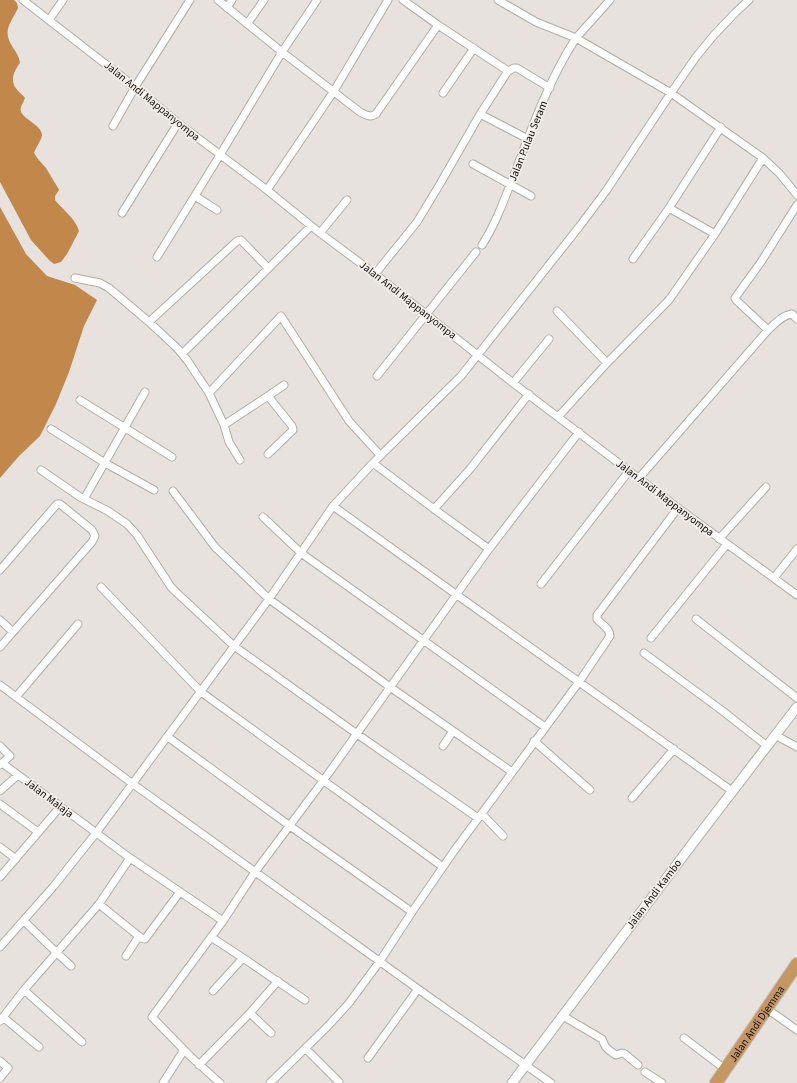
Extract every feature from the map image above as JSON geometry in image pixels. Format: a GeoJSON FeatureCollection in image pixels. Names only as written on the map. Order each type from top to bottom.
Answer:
{"type":"FeatureCollection","features":[{"type":"Feature","properties":{"kind":"highway","name":"Jalan Andi Djemma"},"geometry":{"type":"LineString","coordinates":[[724,1083],[770,1011],[797,964]]}},
{"type":"Feature","properties":{"kind":"highway","name":"Jalan Andi Djemma"},"geometry":{"type":"LineString","coordinates":[[716,1083],[725,1069],[797,977]]}},
{"type":"Feature","properties":{"kind":"street","name":"Jalan Andi Mappanyompa"},"geometry":{"type":"LineString","coordinates":[[23,0],[135,87],[178,123],[267,190],[311,226],[558,417],[719,539],[797,595]]}},
{"type":"Feature","properties":{"kind":"street"},"geometry":{"type":"LineString","coordinates":[[49,20],[63,0]]}},
{"type":"Feature","properties":{"kind":"street"},"geometry":{"type":"LineString","coordinates":[[113,126],[135,87],[190,0]]}},
{"type":"Feature","properties":{"kind":"street"},"geometry":{"type":"LineString","coordinates":[[218,0],[360,112],[369,116],[374,116],[438,25]]}},
{"type":"Feature","properties":{"kind":"street"},"geometry":{"type":"LineString","coordinates":[[227,8],[232,0]]}},
{"type":"Feature","properties":{"kind":"street"},"geometry":{"type":"LineString","coordinates":[[247,24],[264,0]]}},
{"type":"Feature","properties":{"kind":"street"},"geometry":{"type":"LineString","coordinates":[[158,257],[282,52],[317,0]]}},
{"type":"Feature","properties":{"kind":"street"},"geometry":{"type":"LineString","coordinates":[[267,190],[334,91],[388,0]]}},
{"type":"Feature","properties":{"kind":"street"},"geometry":{"type":"LineString","coordinates":[[403,0],[508,71]]}},
{"type":"Feature","properties":{"kind":"street"},"geometry":{"type":"LineString","coordinates":[[498,0],[536,22],[576,38],[671,93],[763,158],[780,174],[797,195]]}},
{"type":"Feature","properties":{"kind":"street","name":"Jalan Pulau Seram"},"geometry":{"type":"LineString","coordinates":[[482,245],[491,229],[528,139],[566,54],[576,38],[610,0]]}},
{"type":"Feature","properties":{"kind":"street"},"geometry":{"type":"LineString","coordinates":[[1,943],[24,921],[53,888],[96,833],[269,599],[333,506],[380,455],[461,376],[606,191],[696,57],[714,35],[749,0]]}},
{"type":"Feature","properties":{"kind":"street"},"geometry":{"type":"LineString","coordinates":[[443,93],[474,48]]}},
{"type":"Feature","properties":{"kind":"street"},"geometry":{"type":"LineString","coordinates":[[375,274],[417,222],[444,179],[480,114],[508,71],[515,68],[550,88]]}},
{"type":"Feature","properties":{"kind":"street"},"geometry":{"type":"LineString","coordinates":[[480,114],[528,139]]}},
{"type":"Feature","properties":{"kind":"street"},"geometry":{"type":"LineString","coordinates":[[122,213],[178,123]]}},
{"type":"Feature","properties":{"kind":"street"},"geometry":{"type":"LineString","coordinates":[[632,259],[669,208],[721,128]]}},
{"type":"Feature","properties":{"kind":"street"},"geometry":{"type":"LineString","coordinates":[[558,417],[607,363],[669,300],[716,234],[763,158]]}},
{"type":"Feature","properties":{"kind":"street"},"geometry":{"type":"LineString","coordinates":[[473,164],[531,196]]}},
{"type":"Feature","properties":{"kind":"street"},"geometry":{"type":"LineString","coordinates":[[195,196],[217,210]]}},
{"type":"Feature","properties":{"kind":"street"},"geometry":{"type":"LineString","coordinates":[[320,232],[347,200]]}},
{"type":"Feature","properties":{"kind":"street"},"geometry":{"type":"LineString","coordinates":[[768,330],[735,298],[761,262],[797,206]]}},
{"type":"Feature","properties":{"kind":"street"},"geometry":{"type":"LineString","coordinates":[[669,208],[716,234]]}},
{"type":"Feature","properties":{"kind":"street"},"geometry":{"type":"LineString","coordinates":[[182,354],[311,226]]}},
{"type":"Feature","properties":{"kind":"street"},"geometry":{"type":"LineString","coordinates":[[149,322],[237,241],[241,240],[268,268]]}},
{"type":"Feature","properties":{"kind":"street"},"geometry":{"type":"LineString","coordinates":[[377,376],[476,252]]}},
{"type":"Feature","properties":{"kind":"street"},"geometry":{"type":"LineString","coordinates":[[75,278],[103,284],[109,288],[149,322],[182,354],[209,393],[224,425],[229,442],[240,460]]}},
{"type":"Feature","properties":{"kind":"street"},"geometry":{"type":"LineString","coordinates":[[557,310],[607,363]]}},
{"type":"Feature","properties":{"kind":"street"},"geometry":{"type":"LineString","coordinates":[[639,478],[768,330],[781,318],[788,314],[792,314],[797,319]]}},
{"type":"Feature","properties":{"kind":"street"},"geometry":{"type":"LineString","coordinates":[[209,393],[281,316],[349,420],[380,455]]}},
{"type":"Feature","properties":{"kind":"street"},"geometry":{"type":"LineString","coordinates":[[514,383],[549,339]]}},
{"type":"Feature","properties":{"kind":"street"},"geometry":{"type":"LineString","coordinates":[[224,425],[284,385]]}},
{"type":"Feature","properties":{"kind":"street"},"geometry":{"type":"LineString","coordinates":[[84,499],[145,392]]}},
{"type":"Feature","properties":{"kind":"street"},"geometry":{"type":"LineString","coordinates":[[434,509],[470,469],[529,394]]}},
{"type":"Feature","properties":{"kind":"street"},"geometry":{"type":"LineString","coordinates":[[268,396],[292,426],[293,430],[268,454]]}},
{"type":"Feature","properties":{"kind":"street"},"geometry":{"type":"LineString","coordinates":[[80,400],[172,457]]}},
{"type":"Feature","properties":{"kind":"street"},"geometry":{"type":"LineString","coordinates":[[51,429],[105,463],[154,490]]}},
{"type":"Feature","properties":{"kind":"street"},"geometry":{"type":"LineString","coordinates":[[220,1083],[184,1050],[152,1017],[223,921],[255,872],[323,781],[489,549],[578,432]]}},
{"type":"Feature","properties":{"kind":"street"},"geometry":{"type":"LineString","coordinates":[[373,463],[489,549]]}},
{"type":"Feature","properties":{"kind":"street"},"geometry":{"type":"LineString","coordinates":[[41,470],[84,499],[108,511],[127,524],[137,535],[164,577],[177,593],[234,646],[356,734],[480,816],[503,836]]}},
{"type":"Feature","properties":{"kind":"street"},"geometry":{"type":"LineString","coordinates":[[541,584],[629,471]]}},
{"type":"Feature","properties":{"kind":"street"},"geometry":{"type":"LineString","coordinates":[[719,539],[766,487]]}},
{"type":"Feature","properties":{"kind":"street"},"geometry":{"type":"LineString","coordinates":[[173,491],[215,547],[269,599],[390,687],[512,772]]}},
{"type":"Feature","properties":{"kind":"street"},"geometry":{"type":"LineString","coordinates":[[0,570],[57,504],[60,504],[92,530],[95,536],[92,542],[0,647]]}},
{"type":"Feature","properties":{"kind":"street"},"geometry":{"type":"LineString","coordinates":[[333,506],[732,790]]}},
{"type":"Feature","properties":{"kind":"street"},"geometry":{"type":"LineString","coordinates":[[270,1083],[306,1049],[343,1010],[380,961],[412,912],[480,816],[579,682],[610,636],[610,632],[597,619],[597,615],[678,508]]}},
{"type":"Feature","properties":{"kind":"street"},"geometry":{"type":"LineString","coordinates":[[263,517],[300,553],[545,727]]}},
{"type":"Feature","properties":{"kind":"street"},"geometry":{"type":"LineString","coordinates":[[651,638],[727,544]]}},
{"type":"Feature","properties":{"kind":"street"},"geometry":{"type":"LineString","coordinates":[[774,578],[797,549]]}},
{"type":"Feature","properties":{"kind":"street"},"geometry":{"type":"LineString","coordinates":[[101,587],[201,692],[443,868]]}},
{"type":"Feature","properties":{"kind":"street"},"geometry":{"type":"LineString","coordinates":[[696,619],[797,698]]}},
{"type":"Feature","properties":{"kind":"street"},"geometry":{"type":"LineString","coordinates":[[0,620],[13,632]]}},
{"type":"Feature","properties":{"kind":"street"},"geometry":{"type":"LineString","coordinates":[[16,697],[78,624]]}},
{"type":"Feature","properties":{"kind":"street"},"geometry":{"type":"LineString","coordinates":[[644,653],[767,746]]}},
{"type":"Feature","properties":{"kind":"street"},"geometry":{"type":"LineString","coordinates":[[0,685],[133,784],[551,1083]]}},
{"type":"Feature","properties":{"kind":"street","name":"Jalan Andi Kambo"},"geometry":{"type":"LineString","coordinates":[[512,1083],[732,790],[797,707]]}},
{"type":"Feature","properties":{"kind":"street"},"geometry":{"type":"LineString","coordinates":[[443,746],[453,731]]}},
{"type":"Feature","properties":{"kind":"street"},"geometry":{"type":"LineString","coordinates":[[775,735],[797,747]]}},
{"type":"Feature","properties":{"kind":"street"},"geometry":{"type":"LineString","coordinates":[[168,737],[290,826],[412,912]]}},
{"type":"Feature","properties":{"kind":"street"},"geometry":{"type":"LineString","coordinates":[[534,741],[590,790]]}},
{"type":"Feature","properties":{"kind":"street"},"geometry":{"type":"LineString","coordinates":[[0,746],[10,756],[1,764]]}},
{"type":"Feature","properties":{"kind":"street"},"geometry":{"type":"LineString","coordinates":[[632,798],[674,749]]}},
{"type":"Feature","properties":{"kind":"street","name":"Jalan Malaja"},"geometry":{"type":"LineString","coordinates":[[1,764],[130,858],[223,921]]}},
{"type":"Feature","properties":{"kind":"street"},"geometry":{"type":"LineString","coordinates":[[0,791],[18,775]]}},
{"type":"Feature","properties":{"kind":"street"},"geometry":{"type":"LineString","coordinates":[[0,804],[38,832]]}},
{"type":"Feature","properties":{"kind":"street"},"geometry":{"type":"LineString","coordinates":[[0,877],[60,807]]}},
{"type":"Feature","properties":{"kind":"street"},"geometry":{"type":"LineString","coordinates":[[0,847],[16,858]]}},
{"type":"Feature","properties":{"kind":"street"},"geometry":{"type":"LineString","coordinates":[[39,1046],[2,1019],[24,990],[99,904],[130,858]]}},
{"type":"Feature","properties":{"kind":"street"},"geometry":{"type":"LineString","coordinates":[[99,904],[144,939],[147,938],[180,892]]}},
{"type":"Feature","properties":{"kind":"street"},"geometry":{"type":"LineString","coordinates":[[24,921],[71,966]]}},
{"type":"Feature","properties":{"kind":"street"},"geometry":{"type":"LineString","coordinates":[[126,956],[139,936]]}},
{"type":"Feature","properties":{"kind":"street"},"geometry":{"type":"LineString","coordinates":[[211,937],[305,1000]]}},
{"type":"Feature","properties":{"kind":"street"},"geometry":{"type":"LineString","coordinates":[[214,991],[243,958]]}},
{"type":"Feature","properties":{"kind":"street"},"geometry":{"type":"LineString","coordinates":[[199,1064],[250,1013],[278,981]]}},
{"type":"Feature","properties":{"kind":"street"},"geometry":{"type":"LineString","coordinates":[[368,1058],[418,989]]}},
{"type":"Feature","properties":{"kind":"street"},"geometry":{"type":"LineString","coordinates":[[24,990],[82,1042]]}},
{"type":"Feature","properties":{"kind":"street"},"geometry":{"type":"LineString","coordinates":[[770,1011],[797,1030]]}},
{"type":"Feature","properties":{"kind":"street"},"geometry":{"type":"LineString","coordinates":[[250,1013],[271,1033]]}},
{"type":"Feature","properties":{"kind":"street"},"geometry":{"type":"LineString","coordinates":[[563,1016],[602,1039],[604,1046],[607,1049],[616,1054],[625,1054],[638,1065]]}},
{"type":"Feature","properties":{"kind":"street"},"geometry":{"type":"LineString","coordinates":[[684,1038],[725,1069]]}},
{"type":"Feature","properties":{"kind":"street"},"geometry":{"type":"LineString","coordinates":[[306,1049],[339,1082]]}},
{"type":"Feature","properties":{"kind":"street"},"geometry":{"type":"LineString","coordinates":[[163,1083],[184,1050]]}},
{"type":"Feature","properties":{"kind":"street"},"geometry":{"type":"LineString","coordinates":[[0,1060],[8,1069],[0,1078]]}},
{"type":"Feature","properties":{"kind":"street"},"geometry":{"type":"LineString","coordinates":[[645,1072],[662,1083]]}},
{"type":"Feature","properties":{"kind":"shaded area"},"geometry":{"type":"Polygon","coordinates":[[[0,0],[14,0],[17,3],[18,8],[10,22],[8,31],[9,40],[18,56],[20,63],[15,71],[13,82],[15,87],[25,98],[21,111],[26,118],[41,131],[41,140],[34,153],[46,168],[59,190],[55,196],[55,200],[72,218],[79,231],[61,262],[54,264],[31,240],[0,182],[0,0]]]}},
{"type":"Feature","properties":{"kind":"shaded area"},"geometry":{"type":"Polygon","coordinates":[[[0,207],[26,254],[47,276],[75,285],[97,300],[84,326],[69,372],[56,404],[40,436],[19,456],[0,478],[0,207]]]}}]}
